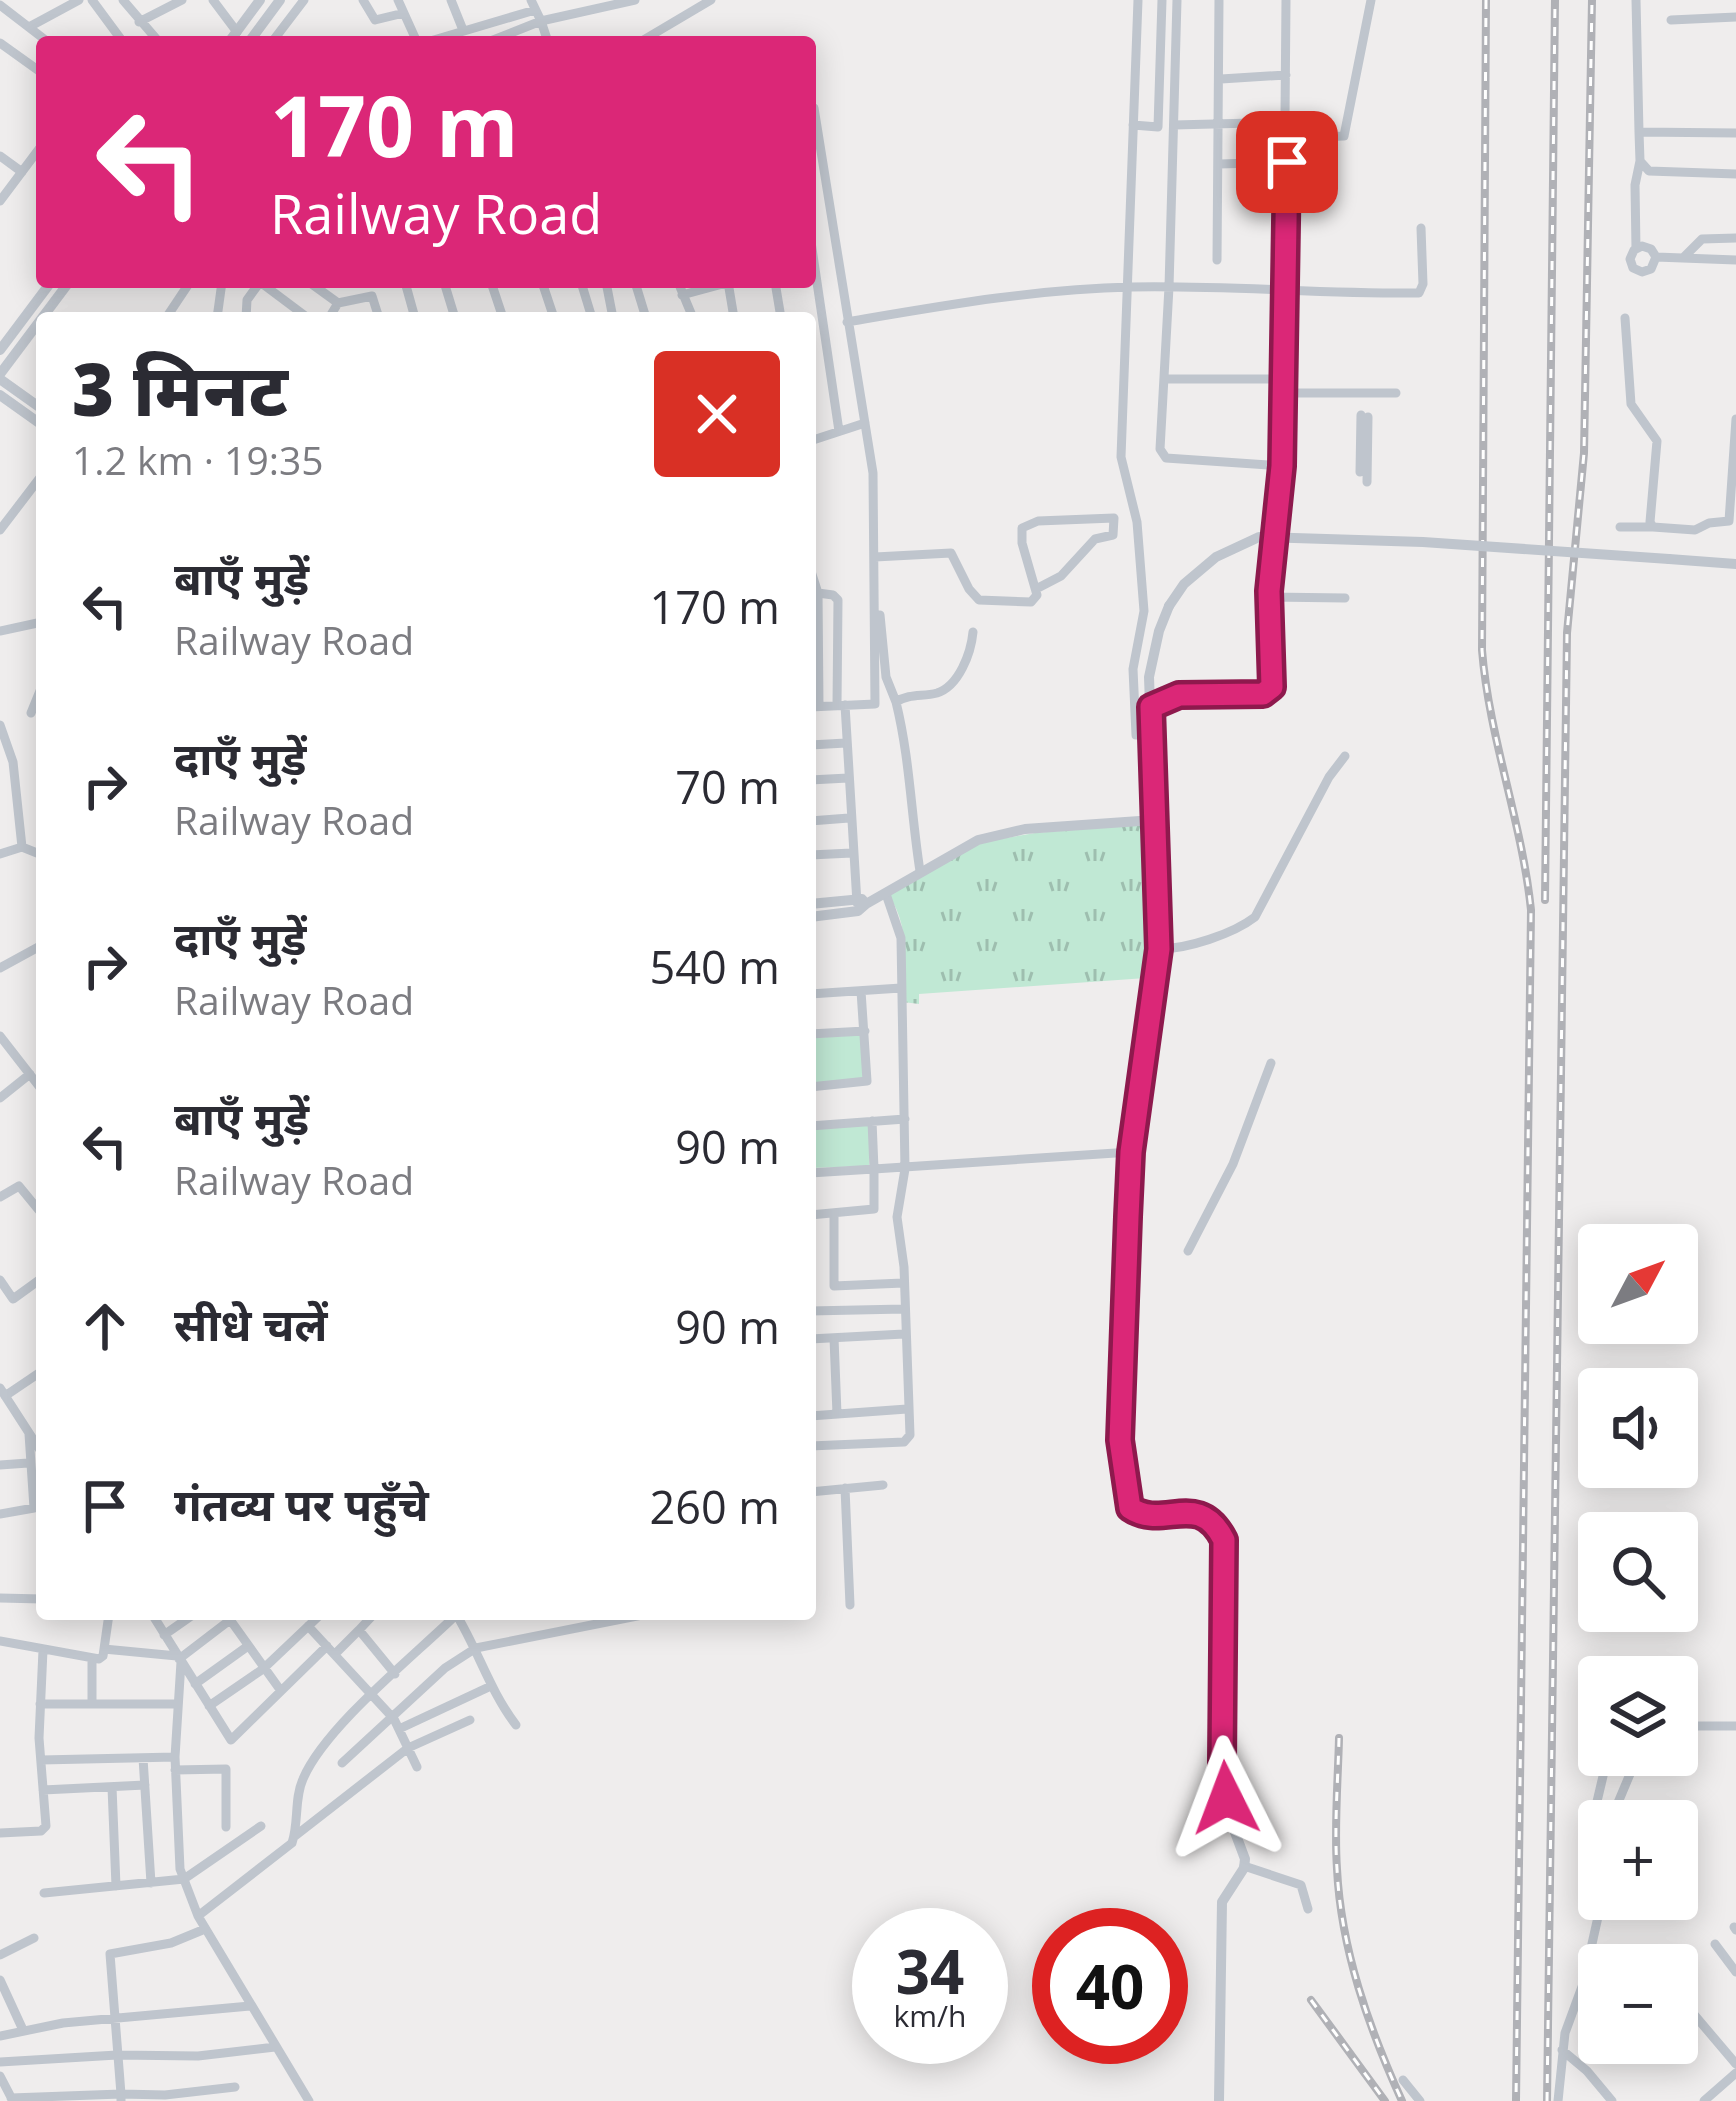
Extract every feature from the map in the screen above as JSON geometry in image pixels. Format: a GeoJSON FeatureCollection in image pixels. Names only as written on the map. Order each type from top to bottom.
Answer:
{"type":"FeatureCollection","features":[{"type":"Feature","properties":{"kind":"street"},"geometry":{"type":"LineString","coordinates":[[29,27],[80,0]]}},
{"type":"Feature","properties":{"kind":"street"},"geometry":{"type":"LineString","coordinates":[[92,0],[119,36]]}},
{"type":"Feature","properties":{"kind":"street"},"geometry":{"type":"LineString","coordinates":[[123,0],[153,36]]}},
{"type":"Feature","properties":{"kind":"street"},"geometry":{"type":"LineString","coordinates":[[139,22],[182,0]]}},
{"type":"Feature","properties":{"kind":"street"},"geometry":{"type":"LineString","coordinates":[[213,0],[232,36]]}},
{"type":"Feature","properties":{"kind":"street"},"geometry":{"type":"LineString","coordinates":[[234,36],[260,0]]}},
{"type":"Feature","properties":{"kind":"street"},"geometry":{"type":"LineString","coordinates":[[253,36],[280,0]]}},
{"type":"Feature","properties":{"kind":"street"},"geometry":{"type":"LineString","coordinates":[[277,36],[304,0]]}},
{"type":"Feature","properties":{"kind":"street"},"geometry":{"type":"LineString","coordinates":[[363,0],[375,20],[404,13]]}},
{"type":"Feature","properties":{"kind":"street"},"geometry":{"type":"LineString","coordinates":[[398,0],[414,36]]}},
{"type":"Feature","properties":{"kind":"street"},"geometry":{"type":"LineString","coordinates":[[451,0],[468,36]]}},
{"type":"Feature","properties":{"kind":"street"},"geometry":{"type":"LineString","coordinates":[[574,0],[577,13]]}},
{"type":"Feature","properties":{"kind":"street"},"geometry":{"type":"LineString","coordinates":[[445,36],[535,10],[577,13],[634,0]]}},
{"type":"Feature","properties":{"kind":"street"},"geometry":{"type":"LineString","coordinates":[[650,36],[712,0]]}},
{"type":"Feature","properties":{"kind":"street"},"geometry":{"type":"LineString","coordinates":[[1138,0],[1120,458],[1137,522],[1144,611],[1133,669],[1136,735],[1142,735],[1150,702]]}},
{"type":"Feature","properties":{"kind":"street"},"geometry":{"type":"LineString","coordinates":[[1158,127],[1162,0]]}},
{"type":"Feature","properties":{"kind":"street"},"geometry":{"type":"LineString","coordinates":[[1177,0],[1162,455],[1282,466]]}},
{"type":"Feature","properties":{"kind":"street"},"geometry":{"type":"LineString","coordinates":[[1217,260],[1219,0]]}},
{"type":"Feature","properties":{"kind":"street"},"geometry":{"type":"LineString","coordinates":[[1150,702],[1179,695],[1263,694],[1272,680],[1269,597],[1282,466],[1286,0]]}},
{"type":"Feature","properties":{"kind":"street"},"geometry":{"type":"LineString","coordinates":[[1287,138],[1344,136],[1371,0]]}},
{"type":"Feature","properties":{"kind":"street"},"geometry":{"type":"LineString","coordinates":[[1636,0],[1640,161],[1635,185],[1636,249],[1630,259],[1633,273],[1651,269],[1656,257]]}},
{"type":"Feature","properties":{"kind":"street"},"geometry":{"type":"LineString","coordinates":[[3,6],[40,36]]}},
{"type":"Feature","properties":{"kind":"street"},"geometry":{"type":"LineString","coordinates":[[497,36],[535,10]]}},
{"type":"Feature","properties":{"kind":"street"},"geometry":{"type":"LineString","coordinates":[[1671,20],[1736,17]]}},
{"type":"Feature","properties":{"kind":"street"},"geometry":{"type":"LineString","coordinates":[[2,49],[36,69]]}},
{"type":"Feature","properties":{"kind":"street"},"geometry":{"type":"LineString","coordinates":[[1221,79],[1286,76]]}},
{"type":"Feature","properties":{"kind":"street"},"geometry":{"type":"LineString","coordinates":[[816,121],[873,473],[875,577],[875,704],[816,706]]}},
{"type":"Feature","properties":{"kind":"street"},"geometry":{"type":"LineString","coordinates":[[1133,125],[1287,122]]}},
{"type":"Feature","properties":{"kind":"street"},"geometry":{"type":"LineString","coordinates":[[1639,132],[1736,133]]}},
{"type":"Feature","properties":{"kind":"street"},"geometry":{"type":"LineString","coordinates":[[0,201],[36,153]]}},
{"type":"Feature","properties":{"kind":"street"},"geometry":{"type":"LineString","coordinates":[[0,156],[22,172]]}},
{"type":"Feature","properties":{"kind":"street"},"geometry":{"type":"LineString","coordinates":[[1640,161],[1655,172],[1736,174]]}},
{"type":"Feature","properties":{"kind":"street"},"geometry":{"type":"LineString","coordinates":[[1219,164],[1287,162]]}},
{"type":"Feature","properties":{"kind":"street"},"geometry":{"type":"LineString","coordinates":[[847,322],[1032,292],[1128,287],[1419,293],[1423,284],[1421,228]]}},
{"type":"Feature","properties":{"kind":"street"},"geometry":{"type":"LineString","coordinates":[[1683,258],[1702,239],[1736,238]]}},
{"type":"Feature","properties":{"kind":"street"},"geometry":{"type":"LineString","coordinates":[[1636,249],[1651,249],[1656,257]]}},
{"type":"Feature","properties":{"kind":"street"},"geometry":{"type":"LineString","coordinates":[[1656,257],[1736,260]]}},
{"type":"Feature","properties":{"kind":"street"},"geometry":{"type":"LineString","coordinates":[[0,350],[46,288]]}},
{"type":"Feature","properties":{"kind":"street"},"geometry":{"type":"LineString","coordinates":[[268,288],[300,312]]}},
{"type":"Feature","properties":{"kind":"street"},"geometry":{"type":"LineString","coordinates":[[318,288],[338,303]]}},
{"type":"Feature","properties":{"kind":"street"},"geometry":{"type":"LineString","coordinates":[[371,288],[378,312]]}},
{"type":"Feature","properties":{"kind":"street"},"geometry":{"type":"LineString","coordinates":[[680,288],[690,312]]}},
{"type":"Feature","properties":{"kind":"street"},"geometry":{"type":"LineString","coordinates":[[682,295],[707,288]]}},
{"type":"Feature","properties":{"kind":"street"},"geometry":{"type":"LineString","coordinates":[[816,288],[839,431]]}},
{"type":"Feature","properties":{"kind":"street"},"geometry":{"type":"LineString","coordinates":[[333,312],[338,303],[372,296]]}},
{"type":"Feature","properties":{"kind":"street"},"geometry":{"type":"LineString","coordinates":[[29,311],[36,317]]}},
{"type":"Feature","properties":{"kind":"street"},"geometry":{"type":"LineString","coordinates":[[1625,318],[1633,411],[1657,441],[1653,527]]}},
{"type":"Feature","properties":{"kind":"street"},"geometry":{"type":"LineString","coordinates":[[36,326],[0,376],[36,404]]}},
{"type":"Feature","properties":{"kind":"street"},"geometry":{"type":"LineString","coordinates":[[1164,379],[1282,379]]}},
{"type":"Feature","properties":{"kind":"street"},"geometry":{"type":"LineString","coordinates":[[1282,393],[1396,393]]}},
{"type":"Feature","properties":{"kind":"street"},"geometry":{"type":"LineString","coordinates":[[2,400],[36,421]]}},
{"type":"Feature","properties":{"kind":"street"},"geometry":{"type":"LineString","coordinates":[[1360,472],[1364,416],[1367,482]]}},
{"type":"Feature","properties":{"kind":"street"},"geometry":{"type":"LineString","coordinates":[[1620,526],[1694,530],[1729,521],[1736,419]]}},
{"type":"Feature","properties":{"kind":"street"},"geometry":{"type":"LineString","coordinates":[[816,439],[865,423]]}},
{"type":"Feature","properties":{"kind":"street"},"geometry":{"type":"LineString","coordinates":[[0,530],[36,484]]}},
{"type":"Feature","properties":{"kind":"street"},"geometry":{"type":"LineString","coordinates":[[874,557],[951,553],[973,595],[988,602],[1031,602],[1037,595],[1021,534],[1028,522],[1114,518],[1113,535],[1095,539],[1061,576],[1036,589]]}},
{"type":"Feature","properties":{"kind":"street"},"geometry":{"type":"LineString","coordinates":[[1219,2101],[1222,1902],[1244,1865],[1230,1819],[1222,1762],[1224,1540],[1209,1518],[1171,1512],[1146,1516],[1130,1508],[1120,1440],[1131,1152],[1159,949],[1149,677],[1159,631],[1169,606],[1201,568],[1230,548],[1259,537],[1423,542],[1736,565]]}},
{"type":"Feature","properties":{"kind":"street"},"geometry":{"type":"LineString","coordinates":[[875,577],[886,677],[896,703],[912,785],[910,810],[920,871]]}},
{"type":"Feature","properties":{"kind":"street"},"geometry":{"type":"LineString","coordinates":[[816,587],[816,650]]}},
{"type":"Feature","properties":{"kind":"street"},"geometry":{"type":"LineString","coordinates":[[818,593],[838,600],[849,818],[861,906]]}},
{"type":"Feature","properties":{"kind":"street"},"geometry":{"type":"LineString","coordinates":[[1269,597],[1346,598]]}},
{"type":"Feature","properties":{"kind":"street"},"geometry":{"type":"LineString","coordinates":[[0,631],[36,623]]}},
{"type":"Feature","properties":{"kind":"street"},"geometry":{"type":"LineString","coordinates":[[896,703],[907,696],[939,693],[953,683],[972,647],[973,632]]}},
{"type":"Feature","properties":{"kind":"street"},"geometry":{"type":"LineString","coordinates":[[31,713],[36,701]]}},
{"type":"Feature","properties":{"kind":"street"},"geometry":{"type":"LineString","coordinates":[[0,725],[13,762],[22,847]]}},
{"type":"Feature","properties":{"kind":"street"},"geometry":{"type":"LineString","coordinates":[[816,745],[847,743]]}},
{"type":"Feature","properties":{"kind":"street"},"geometry":{"type":"LineString","coordinates":[[1159,949],[1178,949],[1238,930],[1255,917],[1329,777],[1345,756]]}},
{"type":"Feature","properties":{"kind":"street"},"geometry":{"type":"LineString","coordinates":[[816,780],[848,778]]}},
{"type":"Feature","properties":{"kind":"street"},"geometry":{"type":"LineString","coordinates":[[816,820],[849,818]]}},
{"type":"Feature","properties":{"kind":"street"},"geometry":{"type":"LineString","coordinates":[[816,915],[861,906],[977,840],[1154,820]]}},
{"type":"Feature","properties":{"kind":"street"},"geometry":{"type":"LineString","coordinates":[[0,854],[22,847],[36,853]]}},
{"type":"Feature","properties":{"kind":"street"},"geometry":{"type":"LineString","coordinates":[[816,855],[852,853]]}},
{"type":"Feature","properties":{"kind":"street"},"geometry":{"type":"LineString","coordinates":[[816,1446],[904,1442],[910,1436],[897,1217],[905,1169],[902,938],[886,894]]}},
{"type":"Feature","properties":{"kind":"street"},"geometry":{"type":"LineString","coordinates":[[816,904],[861,906]]}},
{"type":"Feature","properties":{"kind":"street"},"geometry":{"type":"LineString","coordinates":[[0,968],[36,948]]}},
{"type":"Feature","properties":{"kind":"street"},"geometry":{"type":"LineString","coordinates":[[816,994],[901,988]]}},
{"type":"Feature","properties":{"kind":"street"},"geometry":{"type":"LineString","coordinates":[[816,1086],[867,1081],[861,991]]}},
{"type":"Feature","properties":{"kind":"street"},"geometry":{"type":"LineString","coordinates":[[816,1034],[865,1030]]}},
{"type":"Feature","properties":{"kind":"street"},"geometry":{"type":"LineString","coordinates":[[0,1036],[36,1082]]}},
{"type":"Feature","properties":{"kind":"street"},"geometry":{"type":"LineString","coordinates":[[1188,1251],[1233,1164],[1271,1063]]}},
{"type":"Feature","properties":{"kind":"street"},"geometry":{"type":"LineString","coordinates":[[0,1098],[30,1074]]}},
{"type":"Feature","properties":{"kind":"street"},"geometry":{"type":"LineString","coordinates":[[816,1126],[904,1119]]}},
{"type":"Feature","properties":{"kind":"street"},"geometry":{"type":"LineString","coordinates":[[816,1215],[874,1209],[872,1121]]}},
{"type":"Feature","properties":{"kind":"street"},"geometry":{"type":"LineString","coordinates":[[816,1173],[1131,1152]]}},
{"type":"Feature","properties":{"kind":"street"},"geometry":{"type":"LineString","coordinates":[[0,1198],[19,1186],[36,1207]]}},
{"type":"Feature","properties":{"kind":"street"},"geometry":{"type":"LineString","coordinates":[[834,1214],[835,1310]]}},
{"type":"Feature","properties":{"kind":"street"},"geometry":{"type":"LineString","coordinates":[[0,1281],[14,1299],[36,1282]]}},
{"type":"Feature","properties":{"kind":"street"},"geometry":{"type":"LineString","coordinates":[[834,1286],[903,1283]]}},
{"type":"Feature","properties":{"kind":"street"},"geometry":{"type":"LineString","coordinates":[[816,1310],[904,1309]]}},
{"type":"Feature","properties":{"kind":"street"},"geometry":{"type":"LineString","coordinates":[[816,1339],[904,1334]]}},
{"type":"Feature","properties":{"kind":"street"},"geometry":{"type":"LineString","coordinates":[[834,1338],[836,1414]]}},
{"type":"Feature","properties":{"kind":"street"},"geometry":{"type":"LineString","coordinates":[[36,1374],[3,1392],[36,1445]]}},
{"type":"Feature","properties":{"kind":"street"},"geometry":{"type":"LineString","coordinates":[[816,1416],[907,1409]]}},
{"type":"Feature","properties":{"kind":"street"},"geometry":{"type":"LineString","coordinates":[[0,1413],[15,1412]]}},
{"type":"Feature","properties":{"kind":"street"},"geometry":{"type":"LineString","coordinates":[[0,1514],[34,1508],[29,1434]]}},
{"type":"Feature","properties":{"kind":"street"},"geometry":{"type":"LineString","coordinates":[[0,1465],[28,1462]]}},
{"type":"Feature","properties":{"kind":"street"},"geometry":{"type":"LineString","coordinates":[[816,1490],[883,1485]]}},
{"type":"Feature","properties":{"kind":"street"},"geometry":{"type":"LineString","coordinates":[[845,1488],[850,1605]]}},
{"type":"Feature","properties":{"kind":"street"},"geometry":{"type":"LineString","coordinates":[[0,1598],[36,1599]]}},
{"type":"Feature","properties":{"kind":"street"},"geometry":{"type":"LineString","coordinates":[[0,1641],[101,1658],[108,1620]]}},
{"type":"Feature","properties":{"kind":"street"},"geometry":{"type":"LineString","coordinates":[[155,1620],[232,1740],[281,1691],[368,1620]]}},
{"type":"Feature","properties":{"kind":"street"},"geometry":{"type":"LineString","coordinates":[[164,1635],[185,1620]]}},
{"type":"Feature","properties":{"kind":"street"},"geometry":{"type":"LineString","coordinates":[[224,1620],[179,1659],[176,1833],[184,1879],[205,1929],[309,2101]]}},
{"type":"Feature","properties":{"kind":"street"},"geometry":{"type":"LineString","coordinates":[[230,1620],[281,1691]]}},
{"type":"Feature","properties":{"kind":"street"},"geometry":{"type":"LineString","coordinates":[[209,1706],[263,1669],[314,1620]]}},
{"type":"Feature","properties":{"kind":"street"},"geometry":{"type":"LineString","coordinates":[[295,1836],[305,1773],[372,1693],[450,1620]]}},
{"type":"Feature","properties":{"kind":"street"},"geometry":{"type":"LineString","coordinates":[[460,1620],[516,1725]]}},
{"type":"Feature","properties":{"kind":"street"},"geometry":{"type":"LineString","coordinates":[[342,1763],[396,1724],[445,1668],[476,1648],[617,1620]]}},
{"type":"Feature","properties":{"kind":"street"},"geometry":{"type":"LineString","coordinates":[[308,1626],[396,1724],[417,1767]]}},
{"type":"Feature","properties":{"kind":"street"},"geometry":{"type":"LineString","coordinates":[[359,1630],[395,1674]]}},
{"type":"Feature","properties":{"kind":"street"},"geometry":{"type":"LineString","coordinates":[[195,1684],[248,1646]]}},
{"type":"Feature","properties":{"kind":"street"},"geometry":{"type":"LineString","coordinates":[[104,1649],[179,1659]]}},
{"type":"Feature","properties":{"kind":"street"},"geometry":{"type":"LineString","coordinates":[[0,1833],[44,1829],[40,1704],[44,1650]]}},
{"type":"Feature","properties":{"kind":"street"},"geometry":{"type":"LineString","coordinates":[[92,1658],[92,1704]]}},
{"type":"Feature","properties":{"kind":"street"},"geometry":{"type":"LineString","coordinates":[[396,1724],[491,1686]]}},
{"type":"Feature","properties":{"kind":"street"},"geometry":{"type":"LineString","coordinates":[[40,1704],[177,1704]]}},
{"type":"Feature","properties":{"kind":"street"},"geometry":{"type":"LineString","coordinates":[[198,1916],[408,1748],[470,1720]]}},
{"type":"Feature","properties":{"kind":"street"},"geometry":{"type":"LineString","coordinates":[[1698,1726],[1736,1726]]}},
{"type":"Feature","properties":{"kind":"street"},"geometry":{"type":"LineString","coordinates":[[41,1760],[143,1757],[226,1769],[226,1828]]}},
{"type":"Feature","properties":{"kind":"street"},"geometry":{"type":"LineString","coordinates":[[143,1757],[151,1882]]}},
{"type":"Feature","properties":{"kind":"street"},"geometry":{"type":"LineString","coordinates":[[43,1790],[145,1785]]}},
{"type":"Feature","properties":{"kind":"street"},"geometry":{"type":"LineString","coordinates":[[112,1786],[116,1886]]}},
{"type":"Feature","properties":{"kind":"street"},"geometry":{"type":"LineString","coordinates":[[44,1893],[184,1879],[261,1826]]}},
{"type":"Feature","properties":{"kind":"street"},"geometry":{"type":"LineString","coordinates":[[1244,1865],[1301,1885],[1309,1909]]}},
{"type":"Feature","properties":{"kind":"street"},"geometry":{"type":"LineString","coordinates":[[1558,2101],[1562,2050],[1597,1920]]}},
{"type":"Feature","properties":{"kind":"street"},"geometry":{"type":"LineString","coordinates":[[121,2098],[110,1954],[171,1943],[205,1929]]}},
{"type":"Feature","properties":{"kind":"street"},"geometry":{"type":"LineString","coordinates":[[0,1954],[34,1938]]}},
{"type":"Feature","properties":{"kind":"street"},"geometry":{"type":"LineString","coordinates":[[1715,1944],[1736,1972]]}},
{"type":"Feature","properties":{"kind":"street"},"geometry":{"type":"LineString","coordinates":[[0,1980],[23,2030]]}},
{"type":"Feature","properties":{"kind":"street"},"geometry":{"type":"LineString","coordinates":[[0,2036],[250,2006]]}},
{"type":"Feature","properties":{"kind":"street"},"geometry":{"type":"LineString","coordinates":[[1698,2019],[1736,2064]]}},
{"type":"Feature","properties":{"kind":"street"},"geometry":{"type":"LineString","coordinates":[[0,2062],[117,2054],[198,2056],[275,2047]]}},
{"type":"Feature","properties":{"kind":"street"},"geometry":{"type":"LineString","coordinates":[[1562,2050],[1612,2101]]}},
{"type":"Feature","properties":{"kind":"street"},"geometry":{"type":"LineString","coordinates":[[1710,2099],[1736,2073]]}},
{"type":"Feature","properties":{"kind":"street"},"geometry":{"type":"LineString","coordinates":[[0,2076],[12,2099],[121,2098],[235,2087]]}},
{"type":"Feature","properties":{"kind":"street"},"geometry":{"type":"LineString","coordinates":[[1403,2080],[1420,2101]]}},
{"type":"Feature","properties":{"kind":"green space"},"geometry":{"type":"Polygon","coordinates":[[[1150,827],[1151,914],[1146,978],[919,994],[919,1004],[903,1002],[903,933],[888,894],[982,842],[1150,827]]]}},
{"type":"Feature","properties":{"kind":"green space"},"geometry":{"type":"Polygon","coordinates":[[[861,1035],[863,1080],[816,1084],[816,1038],[861,1035]]]}},
{"type":"Feature","properties":{"kind":"green space"},"geometry":{"type":"Polygon","coordinates":[[[870,1123],[869,1166],[816,1168],[816,1128],[870,1123]]]}},
{"type":"Feature","properties":{"kind":"railway"},"geometry":{"type":"LineString","coordinates":[[1486,0],[1482,650],[1531,910],[1516,2101]]}},
{"type":"Feature","properties":{"kind":"railway"},"geometry":{"type":"LineString","coordinates":[[1545,900],[1555,0]]}},
{"type":"Feature","properties":{"kind":"railway"},"geometry":{"type":"LineString","coordinates":[[1547,2101],[1567,633],[1584,453],[1592,0]]}},
{"type":"Feature","properties":{"kind":"railway"},"geometry":{"type":"LineString","coordinates":[[1339,1738],[1336,1853],[1344,1929],[1368,2017],[1402,2101]]}},
{"type":"Feature","properties":{"kind":"railway"},"geometry":{"type":"LineString","coordinates":[[1311,2000],[1385,2101]]}},
{"type":"Feature","properties":{"kind":"route"},"geometry":{"type":"LineString","coordinates":[[1226,1798],[1222,1762],[1224,1540],[1209,1518],[1195,1513],[1146,1516],[1130,1508],[1120,1440],[1122,1335],[1131,1152],[1159,949],[1151,707],[1179,695],[1263,694],[1272,687],[1269,591],[1282,466],[1287,162]]}}]}
